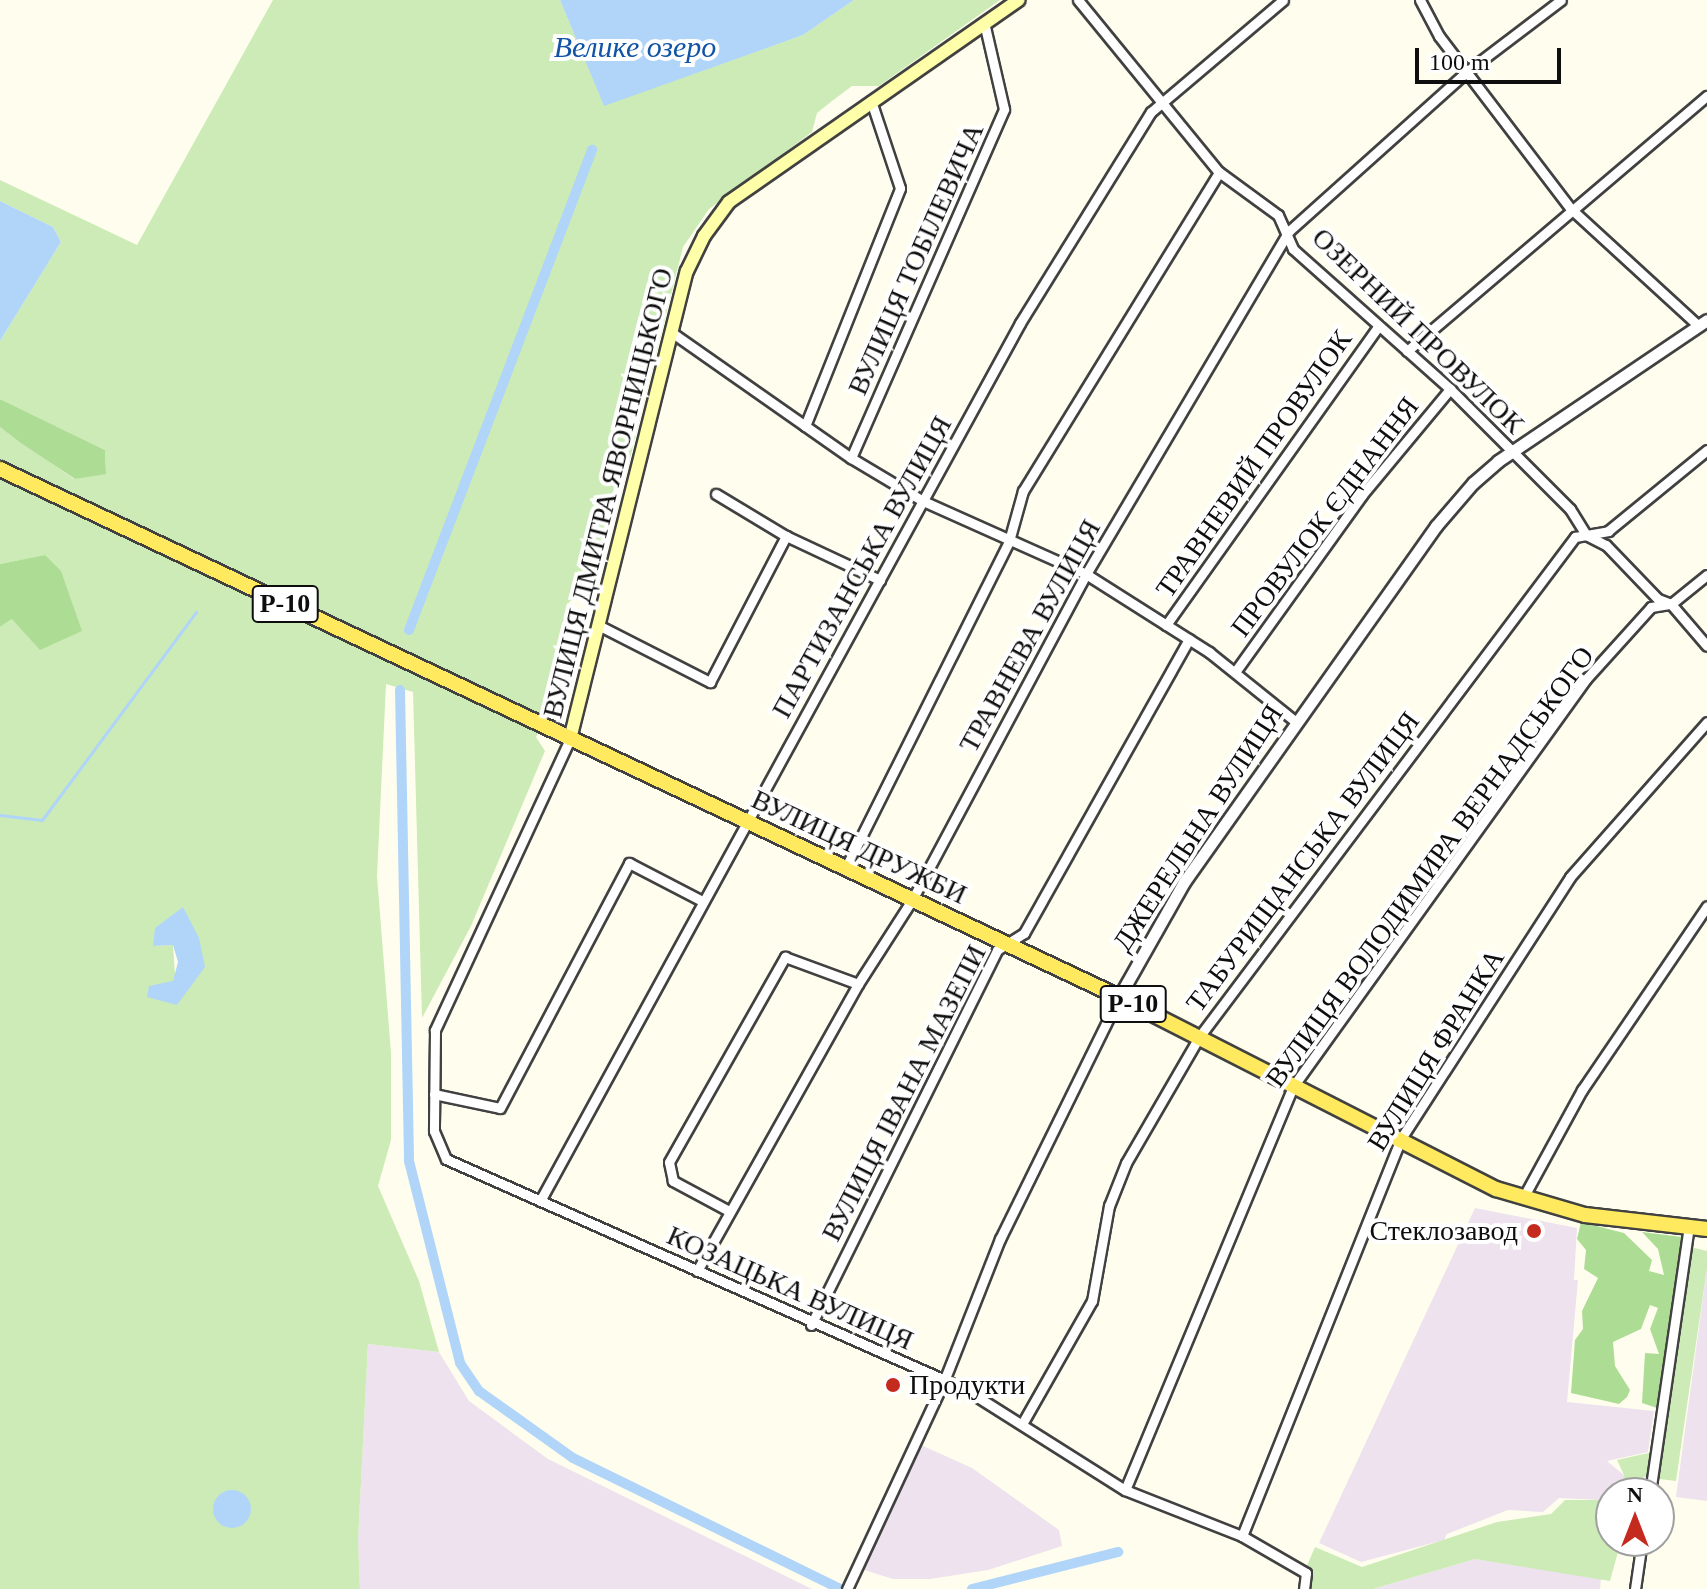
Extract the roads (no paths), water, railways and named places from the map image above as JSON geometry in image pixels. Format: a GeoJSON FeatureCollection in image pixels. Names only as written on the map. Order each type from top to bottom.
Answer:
{"type":"FeatureCollection","features":[{"type":"Feature","properties":{"kind":"main road","name":"ВУЛИЦЯ ДМИТРА ЯВОРНИЦЬКОГО"},"geometry":{"type":"LineString","coordinates":[[570,739],[687,271],[729,202],[871,101],[985,27],[1019,0]]}},
{"type":"Feature","properties":{"kind":"main road","name":"ВУЛИЦЯ ДРУЖБИ"},"geometry":{"type":"LineString","coordinates":[[0,469],[1004,946],[1119,997],[1400,1140],[1523,1198],[1585,1215],[1707,1229]]}},
{"type":"Feature","properties":{"kind":"street","name":"ОЗЕРНИЙ ПРОВУЛОК"},"geometry":{"type":"LineString","coordinates":[[1078,0],[1159,103],[1219,172],[1278,215],[1289,231],[1293,249],[1377,328],[1450,389],[1570,509],[1586,535],[1606,545],[1658,599],[1671,604],[1707,646]]}},
{"type":"Feature","properties":{"kind":"street","name":"ПАРТИЗАНСЬКА ВУЛИЦЯ"},"geometry":{"type":"LineString","coordinates":[[540,1201],[1020,323],[1159,103],[1283,0]]}},
{"type":"Feature","properties":{"kind":"street"},"geometry":{"type":"LineString","coordinates":[[1420,0],[1466,72],[1570,208],[1703,323]]}},
{"type":"Feature","properties":{"kind":"street","name":"ТРАВНЕВА ВУЛИЦЯ"},"geometry":{"type":"LineString","coordinates":[[697,1271],[858,984],[912,900],[1086,574],[1289,231],[1466,72],[1561,0]]}},
{"type":"Feature","properties":{"kind":"street","name":"ВУЛИЦЯ ТОБІЛЕВИЧА"},"geometry":{"type":"LineString","coordinates":[[851,458],[1004,109],[985,27]]}},
{"type":"Feature","properties":{"kind":"street"},"geometry":{"type":"LineString","coordinates":[[1407,351],[1570,208],[1707,96]]}},
{"type":"Feature","properties":{"kind":"street"},"geometry":{"type":"LineString","coordinates":[[805,426],[900,188],[871,101]]}},
{"type":"Feature","properties":{"kind":"street"},"geometry":{"type":"LineString","coordinates":[[845,869],[1009,541],[1023,491],[1219,172]]}},
{"type":"Feature","properties":{"kind":"street","name":"ДЖЕРЕЛЬНА ВУЛИЦЯ"},"geometry":{"type":"LineString","coordinates":[[847,1589],[944,1381],[1000,1239],[1119,997],[1184,882],[1436,526],[1473,483],[1513,452],[1703,323]]}},
{"type":"Feature","properties":{"kind":"street","name":"ТРАВНЕВИЙ ПРОВУЛОК"},"geometry":{"type":"LineString","coordinates":[[1166,625],[1377,328]]}},
{"type":"Feature","properties":{"kind":"street"},"geometry":{"type":"LineString","coordinates":[[671,332],[851,458],[923,501],[1086,574],[1189,639],[1296,722]]}},
{"type":"Feature","properties":{"kind":"street","name":"ПРОВУЛОК ЄДНАННЯ"},"geometry":{"type":"LineString","coordinates":[[1235,672],[1362,495],[1450,389]]}},
{"type":"Feature","properties":{"kind":"street","name":"ТАБУРИЩАНСЬКА ВУЛИЦЯ"},"geometry":{"type":"LineString","coordinates":[[1022,1424],[1092,1301],[1109,1206],[1126,1163],[1199,1037],[1575,537],[1608,531],[1707,450]]}},
{"type":"Feature","properties":{"kind":"street"},"geometry":{"type":"LineString","coordinates":[[716,494],[786,536],[880,580]]}},
{"type":"Feature","properties":{"kind":"street"},"geometry":{"type":"LineString","coordinates":[[598,625],[710,682],[786,536]]}},
{"type":"Feature","properties":{"kind":"street","name":"ВУЛИЦЯ ВОЛОДИМИРА ВЕРНАДСЬКОГО"},"geometry":{"type":"LineString","coordinates":[[1125,1490],[1294,1085],[1586,679],[1651,607],[1671,604],[1707,575]]}},
{"type":"Feature","properties":{"kind":"street","name":"ВУЛИЦЯ ІВАНА МАЗЕПИ"},"geometry":{"type":"LineString","coordinates":[[811,1325],[1004,946],[1024,933],[1189,639]]}},
{"type":"Feature","properties":{"kind":"street","name":"ВУЛИЦЯ ФРАНКА"},"geometry":{"type":"LineString","coordinates":[[1242,1536],[1400,1140],[1570,877],[1707,722]]}},
{"type":"Feature","properties":{"kind":"street","name":"ВУЛИЦЯ ДМИТРА ЯВОРНИЦЬКОГО"},"geometry":{"type":"LineString","coordinates":[[434,1131],[435,1030],[570,739]]}},
{"type":"Feature","properties":{"kind":"street"},"geometry":{"type":"LineString","coordinates":[[434,1094],[500,1108],[629,863],[702,901]]}},
{"type":"Feature","properties":{"kind":"street"},"geometry":{"type":"LineString","coordinates":[[1523,1198],[1582,1090],[1707,906]]}},
{"type":"Feature","properties":{"kind":"street"},"geometry":{"type":"LineString","coordinates":[[729,1211],[673,1181],[669,1162],[777,971],[790,956],[858,984]]}},
{"type":"Feature","properties":{"kind":"street","name":"КОЗАЦЬКА ВУЛИЦЯ"},"geometry":{"type":"LineString","coordinates":[[434,1131],[446,1159],[811,1325],[944,1381],[1022,1424],[1125,1490],[1242,1536],[1306,1573],[1304,1589]]}},
{"type":"Feature","properties":{"kind":"street"},"geometry":{"type":"LineString","coordinates":[[1652,1477],[1689,1227]]}},
{"type":"Feature","properties":{"kind":"street"},"geometry":{"type":"LineString","coordinates":[[1635,1589],[1640,1557]]}},
{"type":"Feature","properties":{"kind":"water","name":"Велике озеро"},"geometry":{"type":"Polygon","coordinates":[[[560,0],[854,0],[803,35],[604,106],[560,0]]]}},
{"type":"Feature","properties":{"kind":"water"},"geometry":{"type":"Polygon","coordinates":[[[0,201],[53,227],[61,242],[0,341],[0,201]]]}},
{"type":"Feature","properties":{"kind":"water"},"geometry":{"type":"Polygon","coordinates":[[[183,907],[199,938],[205,967],[177,1005],[147,997],[149,986],[173,981],[178,962],[173,945],[153,946],[155,928],[183,907]]]}},
{"type":"Feature","properties":{"kind":"water"},"geometry":{"type":"Polygon","coordinates":[[[232,1490],[245,1496],[251,1509],[245,1522],[232,1528],[219,1522],[213,1509],[219,1496],[232,1490]]]}},
{"type":"Feature","properties":{"kind":"waterway"},"geometry":{"type":"LineString","coordinates":[[409,630],[592,150]]}},
{"type":"Feature","properties":{"kind":"waterway"},"geometry":{"type":"LineString","coordinates":[[0,815],[42,820],[196,612]]}},
{"type":"Feature","properties":{"kind":"waterway"},"geometry":{"type":"LineString","coordinates":[[400,690],[409,1161],[460,1363],[479,1391],[573,1458],[840,1589]]}},
{"type":"Feature","properties":{"kind":"waterway"},"geometry":{"type":"LineString","coordinates":[[972,1589],[1118,1552]]}},
{"type":"Feature","properties":{"kind":"place","name":"Стеклозавод"},"geometry":{"type":"Point","coordinates":[1534,1231]}},
{"type":"Feature","properties":{"kind":"place","name":"Продукти"},"geometry":{"type":"Point","coordinates":[893,1385]}}]}
